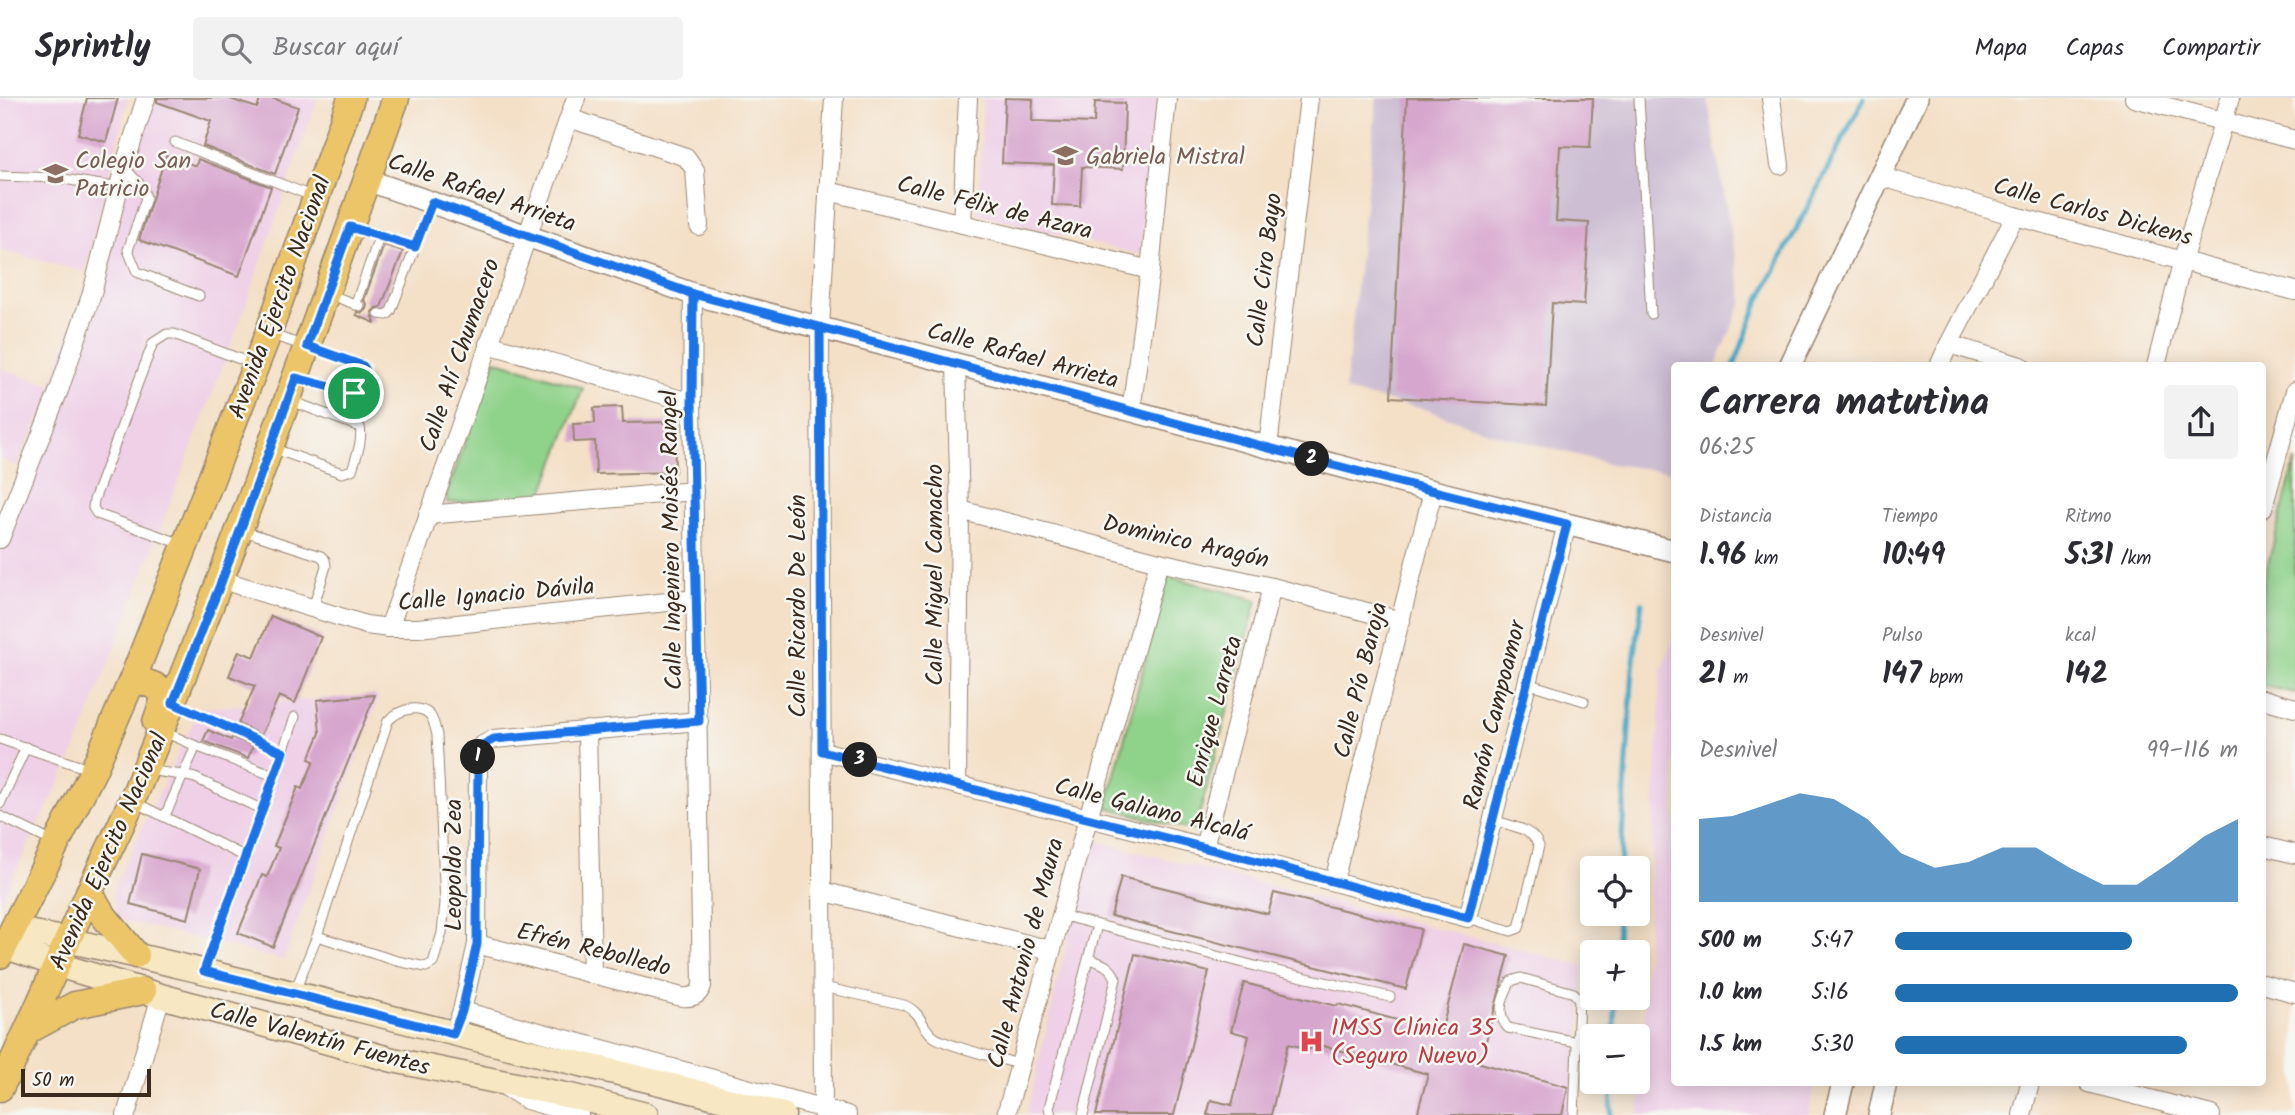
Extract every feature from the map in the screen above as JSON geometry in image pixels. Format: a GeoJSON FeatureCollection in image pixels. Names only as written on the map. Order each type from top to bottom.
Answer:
{"type":"FeatureCollection","features":[{"type":"Feature","properties":{"kind":"main road","name":"Avenida Ejercito Nacional"},"geometry":{"type":"LineString","coordinates":[[4,940],[57,844],[93,771],[133,678],[268,334],[351,98]]}},
{"type":"Feature","properties":{"kind":"main road","name":"Avenida Ejercito Nacional"},"geometry":{"type":"LineString","coordinates":[[0,1088],[29,1030],[173,703],[222,580],[396,98]]}},
{"type":"Feature","properties":{"kind":"main road"},"geometry":{"type":"LineString","coordinates":[[133,678],[155,685],[164,698],[141,758],[137,787]]}},
{"type":"Feature","properties":{"kind":"main road"},"geometry":{"type":"LineString","coordinates":[[89,892],[103,915],[136,955]]}},
{"type":"Feature","properties":{"kind":"main road","name":"Calle Valentín Fuentes"},"geometry":{"type":"LineString","coordinates":[[4,940],[69,940],[329,1001],[458,1022],[783,1115]]}},
{"type":"Feature","properties":{"kind":"main road","name":"Calle Valentín Fuentes"},"geometry":{"type":"LineString","coordinates":[[4,940],[58,965],[320,1041],[393,1060],[646,1115]]}},
{"type":"Feature","properties":{"kind":"main road"},"geometry":{"type":"LineString","coordinates":[[29,1030],[75,1005],[152,994]]}},
{"type":"Feature","properties":{"kind":"main road"},"geometry":{"type":"LineString","coordinates":[[320,1041],[329,1001]]}},
{"type":"Feature","properties":{"kind":"street"},"geometry":{"type":"LineString","coordinates":[[0,539],[59,390],[92,293],[124,167],[146,98]]}},
{"type":"Feature","properties":{"kind":"street","name":"Calle Alí Chumacero"},"geometry":{"type":"LineString","coordinates":[[389,628],[576,98]]}},
{"type":"Feature","properties":{"kind":"street","name":"Calle Ricardo De León"},"geometry":{"type":"LineString","coordinates":[[824,1112],[820,327],[834,98]]}},
{"type":"Feature","properties":{"kind":"street"},"geometry":{"type":"LineString","coordinates":[[962,224],[968,98]]}},
{"type":"Feature","properties":{"kind":"street"},"geometry":{"type":"LineString","coordinates":[[1131,411],[1150,270],[1167,98]]}},
{"type":"Feature","properties":{"kind":"street","name":"Calle Ciro Bayo"},"geometry":{"type":"LineString","coordinates":[[1268,447],[1309,98]]}},
{"type":"Feature","properties":{"kind":"street"},"geometry":{"type":"LineString","coordinates":[[1771,98],[1780,164]]}},
{"type":"Feature","properties":{"kind":"street"},"geometry":{"type":"LineString","coordinates":[[1792,362],[1917,98]]}},
{"type":"Feature","properties":{"kind":"street"},"geometry":{"type":"LineString","coordinates":[[2134,98],[2295,140]]}},
{"type":"Feature","properties":{"kind":"street"},"geometry":{"type":"LineString","coordinates":[[2157,362],[2183,259],[2230,98]]}},
{"type":"Feature","properties":{"kind":"street"},"geometry":{"type":"LineString","coordinates":[[569,118],[686,157],[695,170],[699,226]]}},
{"type":"Feature","properties":{"kind":"street","name":"Calle Carlos Dickens"},"geometry":{"type":"LineString","coordinates":[[1879,176],[2015,216],[2295,291]]}},
{"type":"Feature","properties":{"kind":"street","name":"Calle Rafael Arrieta"},"geometry":{"type":"LineString","coordinates":[[367,180],[693,294],[1433,491],[1671,550]]}},
{"type":"Feature","properties":{"kind":"street","name":"Calle Félix de Azara"},"geometry":{"type":"LineString","coordinates":[[828,191],[1150,270]]}},
{"type":"Feature","properties":{"kind":"street"},"geometry":{"type":"LineString","coordinates":[[1941,362],[2015,216]]}},
{"type":"Feature","properties":{"kind":"street","name":"Calle Ingeniero Moisés Rangel"},"geometry":{"type":"LineString","coordinates":[[693,294],[692,403],[703,982],[698,994]]}},
{"type":"Feature","properties":{"kind":"street"},"geometry":{"type":"LineString","coordinates":[[488,344],[692,403]]}},
{"type":"Feature","properties":{"kind":"street"},"geometry":{"type":"LineString","coordinates":[[1949,344],[2008,362]]}},
{"type":"Feature","properties":{"kind":"street","name":"Calle Miguel Camacho"},"geometry":{"type":"LineString","coordinates":[[956,365],[960,510],[957,785]]}},
{"type":"Feature","properties":{"kind":"street"},"geometry":{"type":"LineString","coordinates":[[2266,500],[2289,437],[2295,391]]}},
{"type":"Feature","properties":{"kind":"street"},"geometry":{"type":"LineString","coordinates":[[428,515],[694,491]]}},
{"type":"Feature","properties":{"kind":"street","name":"Calle Pío Baroja"},"geometry":{"type":"LineString","coordinates":[[1334,881],[1433,491]]}},
{"type":"Feature","properties":{"kind":"street","name":"Dominico Aragón"},"geometry":{"type":"LineString","coordinates":[[960,510],[1401,621]]}},
{"type":"Feature","properties":{"kind":"street","name":"Ramón Campoamor"},"geometry":{"type":"LineString","coordinates":[[1468,918],[1567,524]]}},
{"type":"Feature","properties":{"kind":"street","name":"Calle Antonio de Maura"},"geometry":{"type":"LineString","coordinates":[[1006,1115],[1158,562]]}},
{"type":"Feature","properties":{"kind":"street","name":"Calle Ignacio Dávila"},"geometry":{"type":"LineString","coordinates":[[222,580],[366,625],[389,628],[696,599]]}},
{"type":"Feature","properties":{"kind":"street","name":"Enrique Larreta"},"geometry":{"type":"LineString","coordinates":[[1204,848],[1272,587]]}},
{"type":"Feature","properties":{"kind":"street"},"geometry":{"type":"LineString","coordinates":[[2266,700],[2295,708]]}},
{"type":"Feature","properties":{"kind":"street","name":"Leopoldo Zea"},"geometry":{"type":"LineString","coordinates":[[458,1022],[477,944],[479,750],[484,743],[494,739],[699,721]]}},
{"type":"Feature","properties":{"kind":"street"},"geometry":{"type":"LineString","coordinates":[[587,730],[592,974]]}},
{"type":"Feature","properties":{"kind":"street","name":"Calle Galiano Alcalá"},"geometry":{"type":"LineString","coordinates":[[822,751],[1334,881],[1468,918]]}},
{"type":"Feature","properties":{"kind":"street"},"geometry":{"type":"LineString","coordinates":[[2266,847],[2295,854]]}},
{"type":"Feature","properties":{"kind":"street"},"geometry":{"type":"LineString","coordinates":[[822,891],[1050,950]]}},
{"type":"Feature","properties":{"kind":"street","name":"Efrén Rebolledo"},"geometry":{"type":"LineString","coordinates":[[477,944],[682,997],[698,994]]}},
{"type":"Feature","properties":{"kind":"street"},"geometry":{"type":"LineString","coordinates":[[2266,985],[2295,993]]}},
{"type":"Feature","properties":{"kind":"street"},"geometry":{"type":"LineString","coordinates":[[126,1115],[152,994]]}},
{"type":"Feature","properties":{"kind":"street"},"geometry":{"type":"LineString","coordinates":[[498,1081],[527,1100],[578,1115]]}},
{"type":"Feature","properties":{"kind":"street"},"geometry":{"type":"LineString","coordinates":[[1835,1115],[1842,1086]]}},
{"type":"Feature","properties":{"kind":"street"},"geometry":{"type":"LineString","coordinates":[[1879,1115],[1885,1086]]}},
{"type":"Feature","properties":{"kind":"street"},"geometry":{"type":"LineString","coordinates":[[2022,1115],[2029,1086]]}},
{"type":"Feature","properties":{"kind":"street"},"geometry":{"type":"LineString","coordinates":[[2097,1086],[2160,1109],[2211,1115]]}},
{"type":"Feature","properties":{"kind":"street"},"geometry":{"type":"LineString","coordinates":[[729,1100],[847,1115]]}},
{"type":"Feature","properties":{"kind":"lane"},"geometry":{"type":"LineString","coordinates":[[1639,98],[1651,314]]}},
{"type":"Feature","properties":{"kind":"lane"},"geometry":{"type":"LineString","coordinates":[[175,142],[315,198]]}},
{"type":"Feature","properties":{"kind":"lane"},"geometry":{"type":"LineString","coordinates":[[124,167],[144,188],[146,198],[128,250],[137,272],[199,296]]}},
{"type":"Feature","properties":{"kind":"lane"},"geometry":{"type":"LineString","coordinates":[[0,176],[57,178],[120,188]]}},
{"type":"Feature","properties":{"kind":"lane"},"geometry":{"type":"LineString","coordinates":[[379,314],[387,315],[391,311],[397,281],[415,247],[432,202]]}},
{"type":"Feature","properties":{"kind":"lane"},"geometry":{"type":"LineString","coordinates":[[350,227],[415,247]]}},
{"type":"Feature","properties":{"kind":"lane"},"geometry":{"type":"LineString","coordinates":[[326,293],[357,305],[380,235]]}},
{"type":"Feature","properties":{"kind":"lane"},"geometry":{"type":"LineString","coordinates":[[186,545],[97,514],[93,508],[153,343],[160,336],[174,334],[254,365]]}},
{"type":"Feature","properties":{"kind":"lane"},"geometry":{"type":"LineString","coordinates":[[268,334],[363,366],[365,369],[358,390],[351,394],[291,389]]}},
{"type":"Feature","properties":{"kind":"lane"},"geometry":{"type":"LineString","coordinates":[[270,447],[342,472],[352,470],[362,431],[360,427],[291,389]]}},
{"type":"Feature","properties":{"kind":"lane"},"geometry":{"type":"LineString","coordinates":[[240,530],[321,556],[325,560],[326,566],[313,608]]}},
{"type":"Feature","properties":{"kind":"lane"},"geometry":{"type":"LineString","coordinates":[[1527,683],[1584,701]]}},
{"type":"Feature","properties":{"kind":"lane"},"geometry":{"type":"LineString","coordinates":[[173,703],[283,752]]}},
{"type":"Feature","properties":{"kind":"lane"},"geometry":{"type":"LineString","coordinates":[[295,992],[317,936],[388,721],[403,710],[426,712],[431,715],[437,735],[445,903],[442,933],[433,963],[426,967],[397,961],[317,936]]}},
{"type":"Feature","properties":{"kind":"lane"},"geometry":{"type":"LineString","coordinates":[[204,971],[295,717]]}},
{"type":"Feature","properties":{"kind":"lane"},"geometry":{"type":"LineString","coordinates":[[161,731],[274,776]]}},
{"type":"Feature","properties":{"kind":"lane"},"geometry":{"type":"LineString","coordinates":[[0,739],[93,771]]}},
{"type":"Feature","properties":{"kind":"lane"},"geometry":{"type":"LineString","coordinates":[[165,817],[196,746]]}},
{"type":"Feature","properties":{"kind":"lane"},"geometry":{"type":"LineString","coordinates":[[0,804],[26,747]]}},
{"type":"Feature","properties":{"kind":"lane"},"geometry":{"type":"LineString","coordinates":[[246,857],[165,817],[137,787],[166,774],[184,775],[210,784],[262,810]]}},
{"type":"Feature","properties":{"kind":"lane"},"geometry":{"type":"LineString","coordinates":[[0,816],[57,844]]}},
{"type":"Feature","properties":{"kind":"lane"},"geometry":{"type":"LineString","coordinates":[[1468,918],[1511,931],[1520,928],[1539,846],[1531,832],[1493,820]]}},
{"type":"Feature","properties":{"kind":"lane"},"geometry":{"type":"LineString","coordinates":[[1060,915],[1259,967],[1390,997]]}},
{"type":"Feature","properties":{"kind":"lane"},"geometry":{"type":"LineString","coordinates":[[1051,1115],[1049,1108],[1097,925]]}},
{"type":"Feature","properties":{"kind":"lane"},"geometry":{"type":"LineString","coordinates":[[1083,1115],[1116,979],[1113,971],[1105,964],[1089,959]]}},
{"type":"Feature","properties":{"kind":"lane"},"geometry":{"type":"LineString","coordinates":[[1574,1115],[1579,1000],[1576,995],[1521,978],[1511,981],[1500,1012],[1501,1019],[1508,1028],[1577,1042]]}},
{"type":"Feature","properties":{"kind":"lane"},"geometry":{"type":"LineString","coordinates":[[823,987],[904,1005],[916,1011],[928,1031],[939,1040],[1019,1064]]}},
{"type":"Feature","properties":{"kind":"shaded area","name":"Colegio San Patricio"},"geometry":{"type":"Polygon","coordinates":[[[0,98],[128,98],[86,272],[0,250],[0,98]]]}},
{"type":"Feature","properties":{"kind":"shaded area"},"geometry":{"type":"Polygon","coordinates":[[[150,98],[318,98],[242,316],[75,751],[0,903],[0,536],[150,98]]]}},
{"type":"Feature","properties":{"kind":"shaded area","name":"Gabriela Mistral"},"geometry":{"type":"Polygon","coordinates":[[[983,98],[1159,98],[1140,255],[978,214],[983,98]]]}},
{"type":"Feature","properties":{"kind":"shaded area"},"geometry":{"type":"Polygon","coordinates":[[[1377,98],[1707,98],[1743,300],[1718,362],[1671,362],[1671,472],[1611,464],[1491,433],[1424,409],[1345,391],[1377,98]]]}},
{"type":"Feature","properties":{"kind":"shaded area"},"geometry":{"type":"Polygon","coordinates":[[[0,302],[2,369],[53,386],[18,466],[0,459],[0,302]]]}},
{"type":"Feature","properties":{"kind":"shaded area"},"geometry":{"type":"Polygon","coordinates":[[[1671,646],[1671,1086],[1814,1086],[1809,1115],[1639,1115],[1640,1094],[1650,1094],[1650,1024],[1644,1024],[1644,1010],[1650,1010],[1650,940],[1648,940],[1661,672],[1671,646]]]}},
{"type":"Feature","properties":{"kind":"shaded area"},"geometry":{"type":"Polygon","coordinates":[[[375,695],[379,697],[284,960],[118,919],[112,891],[200,708],[375,695]]]}},
{"type":"Feature","properties":{"kind":"shaded area","name":"IMSS Clínica 35 (Seguro Nuevo)"},"geometry":{"type":"Polygon","coordinates":[[[1091,840],[1580,965],[1581,1010],[1573,1115],[1026,1115],[1091,840]]]}},
{"type":"Feature","properties":{"kind":"green space"},"geometry":{"type":"Polygon","coordinates":[[[495,360],[583,388],[542,495],[447,503],[447,493],[495,360]]]}},
{"type":"Feature","properties":{"kind":"green space"},"geometry":{"type":"Polygon","coordinates":[[[2295,461],[2295,693],[2266,687],[2266,572],[2295,461]]]}},
{"type":"Feature","properties":{"kind":"green space"},"geometry":{"type":"Polygon","coordinates":[[[1168,576],[1257,600],[1195,831],[1106,807],[1168,576]]]}},
{"type":"Feature","properties":{"kind":"building"},"geometry":{"type":"Polygon","coordinates":[[[87,98],[118,98],[106,142],[78,134],[87,98]]]}},
{"type":"Feature","properties":{"kind":"building"},"geometry":{"type":"Polygon","coordinates":[[[157,98],[227,98],[257,108],[261,98],[272,98],[298,107],[275,174],[203,146],[211,121],[157,102],[157,98]]]}},
{"type":"Feature","properties":{"kind":"building"},"geometry":{"type":"Polygon","coordinates":[[[1005,98],[1033,99],[1032,121],[1094,123],[1095,102],[1125,103],[1123,169],[1082,167],[1080,206],[1052,205],[1054,165],[1002,163],[1005,98]]]}},
{"type":"Feature","properties":{"kind":"building"},"geometry":{"type":"Polygon","coordinates":[[[1407,98],[1593,98],[1590,147],[1560,146],[1556,221],[1589,223],[1584,305],[1552,303],[1546,406],[1391,397],[1407,98]]]}},
{"type":"Feature","properties":{"kind":"building"},"geometry":{"type":"Polygon","coordinates":[[[166,155],[196,166],[198,159],[271,187],[239,276],[139,240],[166,155]]]}},
{"type":"Feature","properties":{"kind":"building"},"geometry":{"type":"Polygon","coordinates":[[[384,245],[403,251],[381,307],[372,312],[375,323],[356,315],[366,309],[364,300],[384,245]]]}},
{"type":"Feature","properties":{"kind":"building"},"geometry":{"type":"Polygon","coordinates":[[[622,407],[623,423],[674,422],[675,472],[596,474],[595,441],[574,442],[573,424],[595,423],[594,408],[622,407]]]}},
{"type":"Feature","properties":{"kind":"building"},"geometry":{"type":"Polygon","coordinates":[[[271,616],[321,637],[295,703],[279,696],[261,735],[238,724],[255,686],[229,676],[239,651],[254,657],[271,616]]]}},
{"type":"Feature","properties":{"kind":"building"},"geometry":{"type":"Polygon","coordinates":[[[375,695],[273,947],[238,933],[262,875],[267,877],[279,848],[274,846],[298,787],[302,789],[314,761],[309,759],[320,733],[317,700],[375,695]]]}},
{"type":"Feature","properties":{"kind":"building"},"geometry":{"type":"Polygon","coordinates":[[[208,730],[253,746],[248,758],[203,741],[208,730]]]}},
{"type":"Feature","properties":{"kind":"building"},"geometry":{"type":"Polygon","coordinates":[[[142,854],[200,869],[188,919],[130,904],[142,854]]]}},
{"type":"Feature","properties":{"kind":"building"},"geometry":{"type":"Polygon","coordinates":[[[1121,877],[1268,914],[1274,893],[1421,929],[1406,989],[1111,916],[1121,877]]]}},
{"type":"Feature","properties":{"kind":"building"},"geometry":{"type":"Polygon","coordinates":[[[1464,944],[1509,956],[1480,1063],[1568,1087],[1562,1115],[1417,1115],[1428,1074],[1312,1043],[1310,1049],[1288,1044],[1271,1115],[1207,1115],[1211,1100],[1232,1105],[1249,1036],[1231,1031],[1244,983],[1337,1006],[1338,1004],[1441,1032],[1464,944]]]}},
{"type":"Feature","properties":{"kind":"building"},"geometry":{"type":"Polygon","coordinates":[[[1135,954],[1209,972],[1174,1115],[1096,1115],[1135,954]]]}},
{"type":"Feature","properties":{"kind":"waterway"},"geometry":{"type":"LineString","coordinates":[[1736,362],[1758,303],[1864,98]]}},
{"type":"Feature","properties":{"kind":"waterway"},"geometry":{"type":"LineString","coordinates":[[1621,856],[1633,667],[1642,603]]}},
{"type":"Feature","properties":{"kind":"waterway"},"geometry":{"type":"LineString","coordinates":[[1617,940],[1618,926]]}},
{"type":"Feature","properties":{"kind":"waterway"},"geometry":{"type":"LineString","coordinates":[[1614,1024],[1615,1010]]}},
{"type":"Feature","properties":{"kind":"waterway"},"geometry":{"type":"LineString","coordinates":[[1611,1115],[1612,1094]]}},
{"type":"Feature","properties":{"kind":"place","name":"Gabriela Mistral"},"geometry":{"type":"Point","coordinates":[1066,156]}},
{"type":"Feature","properties":{"kind":"place","name":"Colegio San Patricio"},"geometry":{"type":"Point","coordinates":[55,174]}},
{"type":"Feature","properties":{"kind":"place","name":"IMSS Clínica 35 (Seguro Nuevo)"},"geometry":{"type":"Point","coordinates":[1311,1041]}},
{"type":"Feature","properties":{"kind":"route"},"geometry":{"type":"LineString","coordinates":[[354,393],[296,378],[222,580],[173,703],[283,752],[204,971],[453,1034],[462,1011],[477,944],[478,758],[481,746],[494,739],[699,721],[692,403],[693,294],[820,327],[956,365],[1433,491],[1567,524],[1468,918],[1269,864],[822,751],[820,327],[757,311],[693,294],[432,202],[415,247],[350,227],[307,346],[363,366],[365,369],[358,390],[354,393]]}}]}
